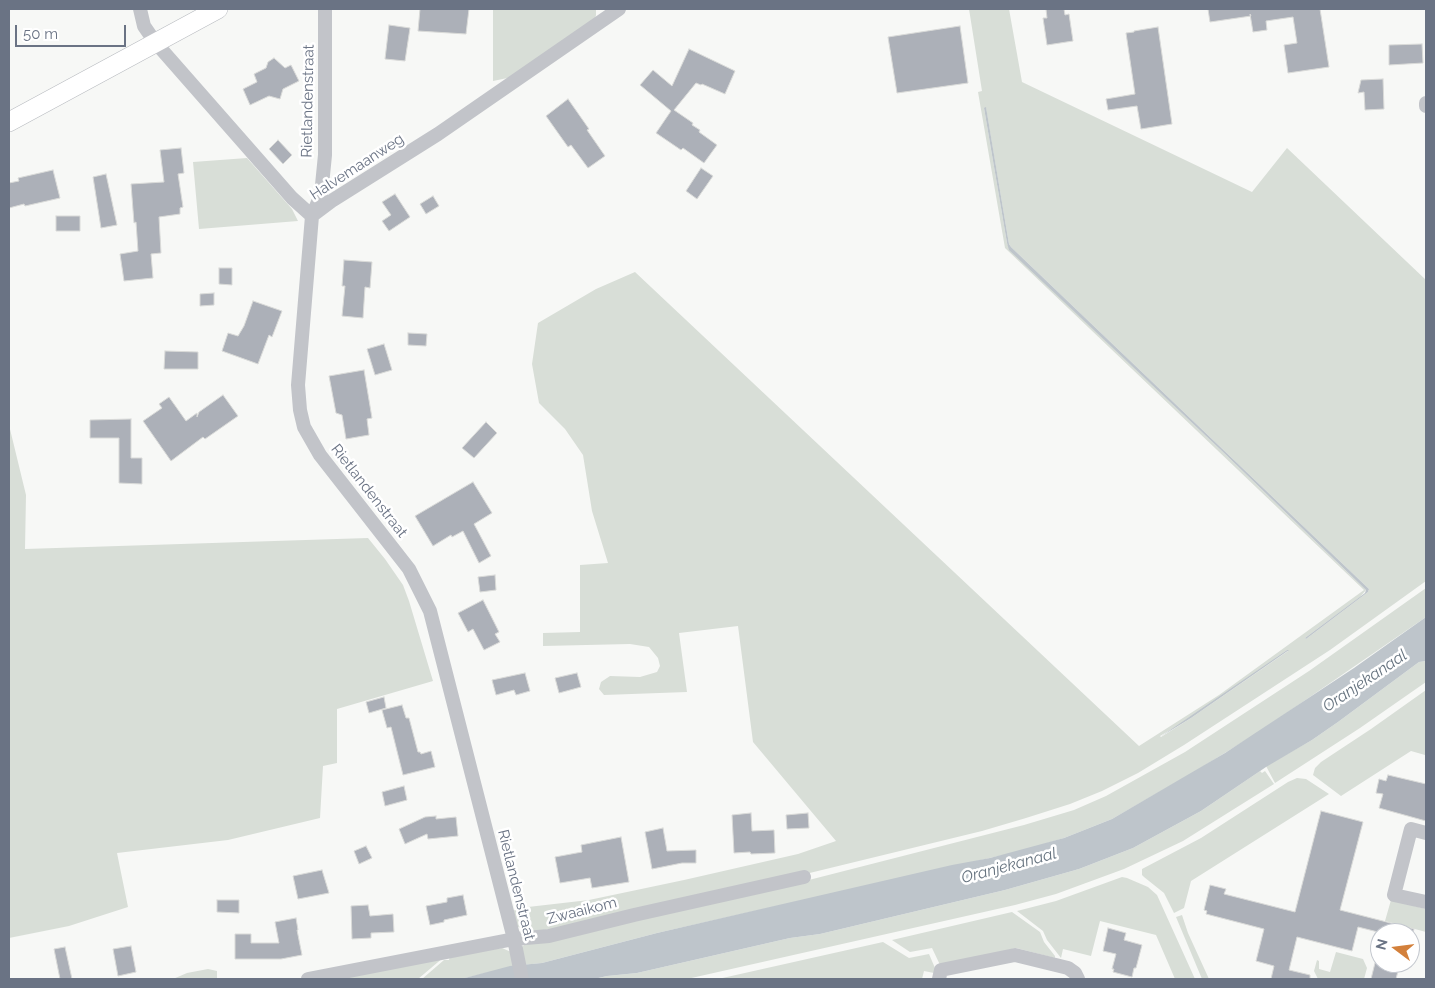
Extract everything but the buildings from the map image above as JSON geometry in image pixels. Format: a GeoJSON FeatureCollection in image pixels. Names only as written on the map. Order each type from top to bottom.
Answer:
{"type":"FeatureCollection","features":[{"type":"Feature","properties":{"kind":"street","name":"Halvemaanweg"},"geometry":{"type":"LineString","coordinates":[[140,9],[144,26],[155,42],[292,198],[312,216],[333,200],[438,134],[619,9]]}},
{"type":"Feature","properties":{"kind":"street"},"geometry":{"type":"LineString","coordinates":[[9,122],[218,9]]}},
{"type":"Feature","properties":{"kind":"street","name":"Rietlandenstraat"},"geometry":{"type":"LineString","coordinates":[[325,9],[324,155],[321,195],[312,216],[298,385],[300,410],[304,427],[320,455],[409,569],[430,611],[514,939],[522,979]]}},
{"type":"Feature","properties":{"kind":"street"},"geometry":{"type":"LineString","coordinates":[[1426,833],[1410,829],[1394,894],[1426,902]]}},
{"type":"Feature","properties":{"kind":"street","name":"Zwaaikom"},"geometry":{"type":"LineString","coordinates":[[308,979],[514,939],[549,936],[804,877]]}},
{"type":"Feature","properties":{"kind":"street"},"geometry":{"type":"LineString","coordinates":[[940,975],[1015,955],[1068,968],[1075,973],[1078,979]]}},
{"type":"Feature","properties":{"kind":"shaded area"},"geometry":{"type":"Polygon","coordinates":[[[493,9],[596,9],[596,15],[595,19],[517,76],[493,81],[493,9]]]}},
{"type":"Feature","properties":{"kind":"shaded area"},"geometry":{"type":"Polygon","coordinates":[[[969,9],[1009,9],[1022,82],[1252,192],[1287,148],[1426,280],[1426,581],[1330,650],[1184,745],[1138,773],[1070,804],[982,831],[785,879],[578,926],[526,932],[517,926],[511,911],[528,907],[589,900],[684,880],[798,854],[836,841],[753,742],[738,626],[679,633],[687,692],[604,695],[599,689],[601,682],[610,676],[640,677],[657,672],[660,666],[658,658],[649,647],[630,644],[543,646],[543,633],[580,632],[580,565],[608,563],[592,511],[583,455],[565,429],[539,403],[532,364],[538,323],[596,289],[635,272],[1139,746],[1219,695],[1364,590],[1005,248],[978,92],[982,91],[969,9]],[[984,108],[1007,243],[1010,250],[1366,590],[1360,597],[1306,639],[1368,592],[1369,589],[1011,247],[986,108],[984,108]],[[1287,650],[1184,722],[1160,736],[1191,718],[1287,650]]]}},
{"type":"Feature","properties":{"kind":"shaded area"},"geometry":{"type":"Polygon","coordinates":[[[247,158],[292,209],[298,221],[199,229],[193,162],[247,158]]]}},
{"type":"Feature","properties":{"kind":"shaded area"},"geometry":{"type":"Polygon","coordinates":[[[9,425],[26,495],[25,549],[368,538],[403,585],[433,681],[337,709],[337,763],[323,766],[320,818],[228,840],[117,853],[128,907],[69,926],[9,938],[9,425]]]}},
{"type":"Feature","properties":{"kind":"shaded area"},"geometry":{"type":"Polygon","coordinates":[[[1426,588],[1426,617],[1262,730],[1112,819],[1064,838],[1021,851],[657,933],[542,963],[522,965],[522,947],[525,944],[805,881],[1024,825],[1074,810],[1106,796],[1185,752],[1309,671],[1426,588]]]}},
{"type":"Feature","properties":{"kind":"shaded area"},"geometry":{"type":"Polygon","coordinates":[[[1426,661],[1426,682],[1360,728],[1275,783],[1266,766],[1312,740],[1419,662],[1426,661]]]}},
{"type":"Feature","properties":{"kind":"shaded area"},"geometry":{"type":"Polygon","coordinates":[[[1426,690],[1425,755],[1411,751],[1341,796],[1313,775],[1315,768],[1321,762],[1426,690]]]}},
{"type":"Feature","properties":{"kind":"shaded area"},"geometry":{"type":"Polygon","coordinates":[[[1260,771],[1262,773],[1265,771],[1274,784],[1183,841],[1124,869],[1056,894],[1015,905],[687,979],[594,979],[637,973],[790,938],[820,934],[1005,890],[1079,869],[1133,848],[1201,811],[1260,771]]]}},
{"type":"Feature","properties":{"kind":"shaded area"},"geometry":{"type":"Polygon","coordinates":[[[1297,778],[1306,779],[1329,794],[1191,881],[1184,908],[1174,913],[1164,893],[1142,875],[1142,869],[1201,838],[1297,778]]]}},
{"type":"Feature","properties":{"kind":"shaded area"},"geometry":{"type":"Polygon","coordinates":[[[1122,877],[1148,887],[1157,895],[1195,979],[1175,979],[1156,935],[1100,921],[1091,956],[1063,949],[1061,958],[1047,940],[1043,931],[1017,911],[1056,901],[1122,877]]]}},
{"type":"Feature","properties":{"kind":"shaded area"},"geometry":{"type":"Polygon","coordinates":[[[1391,900],[1426,909],[1426,932],[1420,930],[1420,923],[1392,923],[1385,921],[1391,900]]]}},
{"type":"Feature","properties":{"kind":"shaded area"},"geometry":{"type":"Polygon","coordinates":[[[1012,912],[1040,932],[1044,942],[1055,958],[1016,948],[941,967],[932,948],[910,952],[892,940],[1012,912]]]}},
{"type":"Feature","properties":{"kind":"shaded area"},"geometry":{"type":"Polygon","coordinates":[[[1182,915],[1209,979],[1202,979],[1176,917],[1182,915]]]}},
{"type":"Feature","properties":{"kind":"shaded area"},"geometry":{"type":"Polygon","coordinates":[[[883,942],[909,958],[929,954],[935,968],[934,973],[924,971],[922,979],[718,979],[883,942]]]}},
{"type":"Feature","properties":{"kind":"shaded area"},"geometry":{"type":"Polygon","coordinates":[[[502,948],[511,952],[515,966],[461,979],[422,979],[444,960],[449,960],[450,956],[502,948]]]}},
{"type":"Feature","properties":{"kind":"shaded area"},"geometry":{"type":"Polygon","coordinates":[[[1336,952],[1363,959],[1367,968],[1364,979],[1318,979],[1314,971],[1317,960],[1319,961],[1319,969],[1330,972],[1336,952]]]}},
{"type":"Feature","properties":{"kind":"shaded area"},"geometry":{"type":"Polygon","coordinates":[[[444,957],[418,979],[326,979],[444,957]]]}},
{"type":"Feature","properties":{"kind":"shaded area"},"geometry":{"type":"Polygon","coordinates":[[[208,969],[217,971],[217,979],[173,979],[187,973],[208,969]]]}},
{"type":"Feature","properties":{"kind":"water"},"geometry":{"type":"Polygon","coordinates":[[[986,107],[1011,247],[1369,589],[1368,592],[1306,639],[1365,593],[1366,590],[1009,250],[984,108],[986,107]]]}},
{"type":"Feature","properties":{"kind":"water","name":"Oranjekanaal"},"geometry":{"type":"Polygon","coordinates":[[[1426,617],[1426,661],[1419,662],[1312,740],[1266,767],[1201,811],[1133,848],[1079,869],[1005,890],[820,934],[790,938],[637,973],[594,979],[461,979],[510,966],[542,963],[657,933],[952,865],[990,858],[1064,838],[1112,819],[1225,753],[1354,668],[1426,617]]]}},
{"type":"Feature","properties":{"kind":"water"},"geometry":{"type":"Polygon","coordinates":[[[1289,650],[1191,718],[1160,737],[1289,650]]]}}]}
